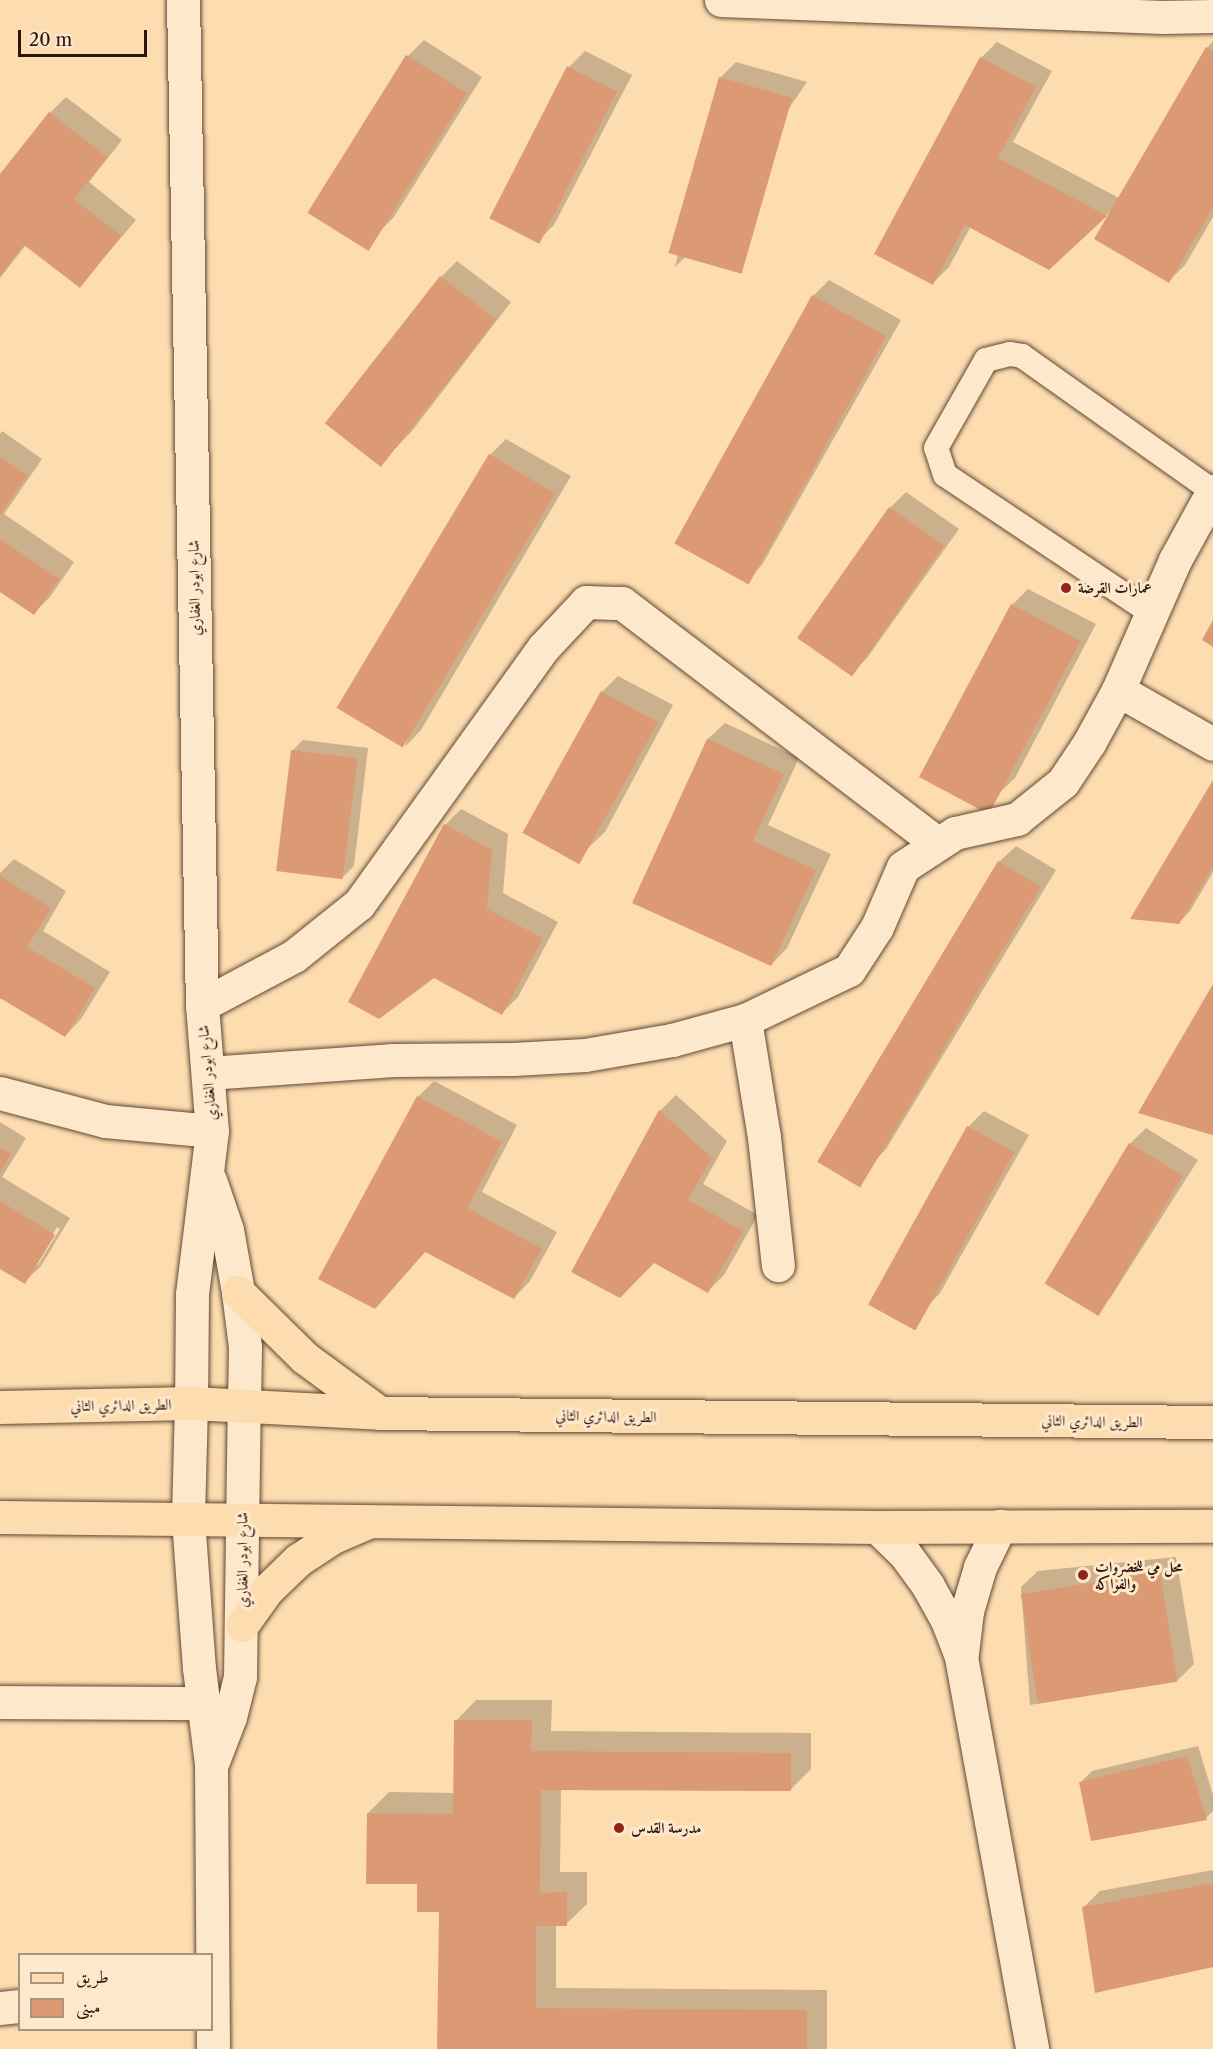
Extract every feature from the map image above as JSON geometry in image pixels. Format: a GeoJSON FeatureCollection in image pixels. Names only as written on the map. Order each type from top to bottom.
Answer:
{"type":"FeatureCollection","features":[{"type":"Feature","properties":{"kind":"main road"},"geometry":{"type":"LineString","coordinates":[[238,1292],[305,1358],[380,1413]]}},
{"type":"Feature","properties":{"kind":"main road","name":"الطريق الدائري الثاني"},"geometry":{"type":"LineString","coordinates":[[0,1407],[191,1403],[380,1413],[1213,1422]]}},
{"type":"Feature","properties":{"kind":"main road"},"geometry":{"type":"LineString","coordinates":[[0,1517],[877,1527],[1213,1526]]}},
{"type":"Feature","properties":{"kind":"main road"},"geometry":{"type":"LineString","coordinates":[[242,1625],[267,1590],[298,1560],[333,1537],[373,1520]]}},
{"type":"Feature","properties":{"kind":"street","name":"شارع ابودر الغفاري"},"geometry":{"type":"LineString","coordinates":[[183,0],[202,1005],[212,1131],[208,1175],[197,1239],[192,1295],[188,1519],[203,1703],[211,1765],[212,1953]]}},
{"type":"Feature","properties":{"kind":"street"},"geometry":{"type":"LineString","coordinates":[[721,0],[967,5],[1163,17],[1213,16]]}},
{"type":"Feature","properties":{"kind":"street"},"geometry":{"type":"LineString","coordinates":[[208,1073],[394,1060],[513,1059],[585,1054],[672,1040],[745,1020],[849,970],[877,927],[903,867],[955,833],[1017,819],[1063,782],[1089,743],[1118,690],[1175,560],[1213,491]]}},
{"type":"Feature","properties":{"kind":"street"},"geometry":{"type":"LineString","coordinates":[[202,1005],[294,956],[359,904],[543,648],[586,602],[622,603],[938,844]]}},
{"type":"Feature","properties":{"kind":"street"},"geometry":{"type":"LineString","coordinates":[[1118,690],[1213,744]]}},
{"type":"Feature","properties":{"kind":"street"},"geometry":{"type":"LineString","coordinates":[[745,1020],[764,1137],[778,1265]]}},
{"type":"Feature","properties":{"kind":"street"},"geometry":{"type":"LineString","coordinates":[[0,1093],[105,1121],[212,1131]]}},
{"type":"Feature","properties":{"kind":"street","name":"شارع ابودر الغفاري"},"geometry":{"type":"LineString","coordinates":[[208,1175],[226,1230],[238,1292],[245,1347],[240,1677],[230,1717],[211,1765]]}},
{"type":"Feature","properties":{"kind":"street"},"geometry":{"type":"LineString","coordinates":[[961,1658],[967,1611],[980,1567],[1000,1526]]}},
{"type":"Feature","properties":{"kind":"street"},"geometry":{"type":"LineString","coordinates":[[877,1527],[905,1554],[928,1586],[947,1620],[961,1658],[1032,2049]]}},
{"type":"Feature","properties":{"kind":"street"},"geometry":{"type":"LineString","coordinates":[[0,1702],[203,1703]]}},
{"type":"Feature","properties":{"kind":"street"},"geometry":{"type":"LineString","coordinates":[[0,2008],[18,2006]]}},
{"type":"Feature","properties":{"kind":"street","name":"شارع ابودر الغفاري"},"geometry":{"type":"LineString","coordinates":[[213,2031],[213,2049]]}},
{"type":"Feature","properties":{"kind":"lane"},"geometry":{"type":"LineString","coordinates":[[1153,614],[945,475],[936,448],[986,360],[1010,354],[1022,356],[1213,491]]}},
{"type":"Feature","properties":{"kind":"building"},"geometry":{"type":"Polygon","coordinates":[[[1206,47],[1213,51],[1213,208],[1169,283],[1094,239],[1206,47]]]}},
{"type":"Feature","properties":{"kind":"building"},"geometry":{"type":"Polygon","coordinates":[[[406,55],[467,93],[368,251],[307,213],[406,55]]]}},
{"type":"Feature","properties":{"kind":"building"},"geometry":{"type":"Polygon","coordinates":[[[980,57],[1036,87],[998,158],[1107,216],[1049,270],[965,225],[933,285],[874,254],[980,57]]]}},
{"type":"Feature","properties":{"kind":"building"},"geometry":{"type":"Polygon","coordinates":[[[567,66],[617,91],[539,244],[489,218],[567,66]]]}},
{"type":"Feature","properties":{"kind":"building"},"geometry":{"type":"Polygon","coordinates":[[[719,77],[792,98],[742,274],[669,253],[719,77]]]}},
{"type":"Feature","properties":{"kind":"building"},"geometry":{"type":"Polygon","coordinates":[[[49,112],[107,157],[74,199],[121,236],[80,288],[24,245],[0,276],[0,174],[49,112]]]}},
{"type":"Feature","properties":{"kind":"building"},"geometry":{"type":"Polygon","coordinates":[[[440,276],[496,320],[381,467],[325,423],[440,276]]]}},
{"type":"Feature","properties":{"kind":"building"},"geometry":{"type":"Polygon","coordinates":[[[812,295],[886,336],[749,585],[674,543],[812,295]]]}},
{"type":"Feature","properties":{"kind":"building"},"geometry":{"type":"Polygon","coordinates":[[[489,454],[555,494],[403,747],[337,708],[489,454]]]}},
{"type":"Feature","properties":{"kind":"building"},"geometry":{"type":"Polygon","coordinates":[[[0,457],[27,475],[0,515],[0,457]]]}},
{"type":"Feature","properties":{"kind":"building"},"geometry":{"type":"Polygon","coordinates":[[[889,507],[944,545],[852,676],[797,638],[889,507]]]}},
{"type":"Feature","properties":{"kind":"building"},"geometry":{"type":"Polygon","coordinates":[[[0,539],[59,579],[34,615],[0,592],[0,539]]]}},
{"type":"Feature","properties":{"kind":"building"},"geometry":{"type":"Polygon","coordinates":[[[1011,604],[1081,641],[989,814],[919,777],[1011,604]]]}},
{"type":"Feature","properties":{"kind":"building"},"geometry":{"type":"Polygon","coordinates":[[[1213,620],[1213,647],[1202,640],[1213,620]]]}},
{"type":"Feature","properties":{"kind":"building"},"geometry":{"type":"Polygon","coordinates":[[[601,691],[658,723],[579,864],[522,833],[601,691]]]}},
{"type":"Feature","properties":{"kind":"building"},"geometry":{"type":"Polygon","coordinates":[[[707,739],[784,774],[753,841],[816,870],[771,966],[632,903],[707,739]]]}},
{"type":"Feature","properties":{"kind":"building"},"geometry":{"type":"Polygon","coordinates":[[[291,750],[358,758],[343,879],[276,871],[291,750]]]}},
{"type":"Feature","properties":{"kind":"building"},"geometry":{"type":"Polygon","coordinates":[[[1213,780],[1213,867],[1179,924],[1130,919],[1213,780]]]}},
{"type":"Feature","properties":{"kind":"building"},"geometry":{"type":"Polygon","coordinates":[[[444,824],[492,850],[487,909],[543,938],[502,1015],[434,978],[379,1019],[348,1002],[444,824]]]}},
{"type":"Feature","properties":{"kind":"building"},"geometry":{"type":"Polygon","coordinates":[[[998,861],[1041,887],[860,1188],[817,1162],[998,861]]]}},
{"type":"Feature","properties":{"kind":"building"},"geometry":{"type":"Polygon","coordinates":[[[0,876],[51,908],[27,947],[95,988],[65,1037],[0,998],[0,876]]]}},
{"type":"Feature","properties":{"kind":"building"},"geometry":{"type":"Polygon","coordinates":[[[1213,984],[1213,1134],[1212,1135],[1138,1113],[1213,984]]]}},
{"type":"Feature","properties":{"kind":"building"},"geometry":{"type":"Polygon","coordinates":[[[417,1096],[502,1142],[467,1208],[542,1249],[514,1299],[425,1252],[375,1309],[318,1279],[417,1096]]]}},
{"type":"Feature","properties":{"kind":"building"},"geometry":{"type":"Polygon","coordinates":[[[659,1110],[712,1158],[688,1200],[743,1231],[708,1293],[654,1263],[620,1298],[571,1272],[659,1110]]]}},
{"type":"Feature","properties":{"kind":"building"},"geometry":{"type":"Polygon","coordinates":[[[967,1126],[1014,1152],[915,1331],[868,1304],[967,1126]]]}},
{"type":"Feature","properties":{"kind":"building"},"geometry":{"type":"Polygon","coordinates":[[[1129,1143],[1183,1175],[1099,1316],[1045,1284],[1129,1143]]]}},
{"type":"Feature","properties":{"kind":"building"},"geometry":{"type":"Polygon","coordinates":[[[0,1148],[11,1154],[0,1172],[0,1148]]]}},
{"type":"Feature","properties":{"kind":"building"},"geometry":{"type":"Polygon","coordinates":[[[0,1201],[55,1235],[25,1284],[0,1269],[0,1201]]]}},
{"type":"Feature","properties":{"kind":"building"},"geometry":{"type":"Polygon","coordinates":[[[1160,1572],[1177,1682],[1038,1704],[1021,1594],[1160,1572]]]}},
{"type":"Feature","properties":{"kind":"building"},"geometry":{"type":"Polygon","coordinates":[[[454,1720],[532,1720],[531,1751],[791,1753],[791,1791],[541,1790],[540,1893],[567,1892],[567,1926],[536,1926],[536,2008],[807,2010],[807,2049],[437,2049],[439,1912],[417,1912],[417,1884],[366,1884],[367,1813],[453,1814],[454,1720]]]}},
{"type":"Feature","properties":{"kind":"building"},"geometry":{"type":"Polygon","coordinates":[[[1187,1756],[1207,1820],[1091,1841],[1079,1782],[1187,1756]]]}},
{"type":"Feature","properties":{"kind":"building"},"geometry":{"type":"Polygon","coordinates":[[[1213,1883],[1213,1967],[1095,1993],[1082,1907],[1213,1883]]]}},
{"type":"Feature","properties":{"kind":"place","name":"عمارات القرضة"},"geometry":{"type":"Point","coordinates":[1066,588]}},
{"type":"Feature","properties":{"kind":"place","name":"محل مي للخضروات والفواكه"},"geometry":{"type":"Point","coordinates":[1083,1575]}},
{"type":"Feature","properties":{"kind":"place","name":"مدرسة القدس"},"geometry":{"type":"Point","coordinates":[619,1828]}}]}
